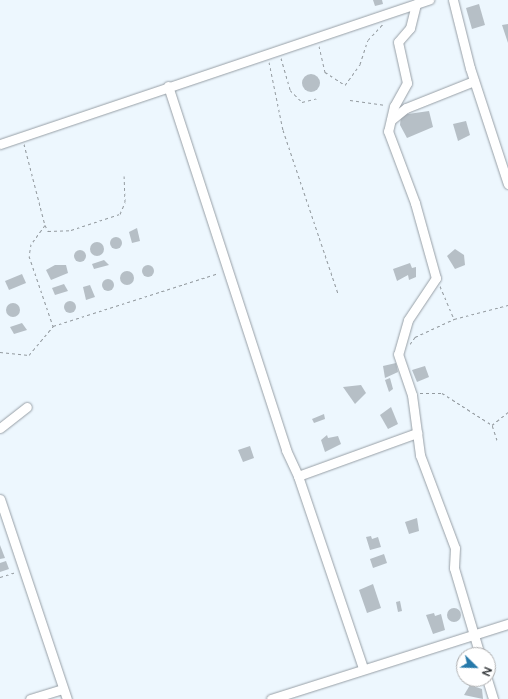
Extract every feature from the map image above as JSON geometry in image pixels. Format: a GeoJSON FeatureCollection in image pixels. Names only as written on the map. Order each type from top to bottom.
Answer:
{"type":"FeatureCollection","features":[{"type":"Feature","properties":{"kind":"street"},"geometry":{"type":"LineString","coordinates":[[0,144],[168,86],[429,0]]}},
{"type":"Feature","properties":{"kind":"street"},"geometry":{"type":"LineString","coordinates":[[453,0],[474,81],[508,184]]}},
{"type":"Feature","properties":{"kind":"street"},"geometry":{"type":"LineString","coordinates":[[416,4],[410,28],[398,42],[407,83],[403,94],[394,106],[388,126],[436,278],[408,320],[398,354],[412,395],[417,433],[430,488],[455,548],[454,568],[470,611],[478,647]]}},
{"type":"Feature","properties":{"kind":"street"},"geometry":{"type":"LineString","coordinates":[[388,126],[393,116],[406,108],[474,81]]}},
{"type":"Feature","properties":{"kind":"street"},"geometry":{"type":"LineString","coordinates":[[168,86],[229,270],[286,450],[298,476],[362,668]]}},
{"type":"Feature","properties":{"kind":"street"},"geometry":{"type":"LineString","coordinates":[[403,94],[406,108]]}},
{"type":"Feature","properties":{"kind":"street"},"geometry":{"type":"LineString","coordinates":[[0,428],[27,407]]}},
{"type":"Feature","properties":{"kind":"street"},"geometry":{"type":"LineString","coordinates":[[298,476],[417,433]]}},
{"type":"Feature","properties":{"kind":"street"},"geometry":{"type":"LineString","coordinates":[[0,499],[22,570],[66,699]]}},
{"type":"Feature","properties":{"kind":"street"},"geometry":{"type":"LineString","coordinates":[[271,699],[362,668],[508,624]]}},
{"type":"Feature","properties":{"kind":"street"},"geometry":{"type":"LineString","coordinates":[[489,687],[493,699]]}},
{"type":"Feature","properties":{"kind":"street"},"geometry":{"type":"LineString","coordinates":[[30,699],[63,689]]}},
{"type":"Feature","properties":{"kind":"path"},"geometry":{"type":"LineString","coordinates":[[321,36],[319,52],[323,68],[330,77],[345,85],[360,64],[368,40],[390,14]]}},
{"type":"Feature","properties":{"kind":"path"},"geometry":{"type":"LineString","coordinates":[[279,49],[290,90],[302,102],[318,98]]}},
{"type":"Feature","properties":{"kind":"path"},"geometry":{"type":"LineString","coordinates":[[268,53],[283,130],[338,293]]}},
{"type":"Feature","properties":{"kind":"path"},"geometry":{"type":"LineString","coordinates":[[350,100],[394,106]]}},
{"type":"Feature","properties":{"kind":"path"},"geometry":{"type":"LineString","coordinates":[[22,137],[45,225],[48,231],[71,230],[120,214],[125,202],[124,176]]}},
{"type":"Feature","properties":{"kind":"path"},"geometry":{"type":"LineString","coordinates":[[45,225],[28,252],[53,326]]}},
{"type":"Feature","properties":{"kind":"path"},"geometry":{"type":"LineString","coordinates":[[0,352],[30,354],[53,326],[229,270]]}},
{"type":"Feature","properties":{"kind":"path"},"geometry":{"type":"LineString","coordinates":[[436,278],[454,319]]}},
{"type":"Feature","properties":{"kind":"path"},"geometry":{"type":"LineString","coordinates":[[398,354],[415,337],[454,319],[508,305]]}},
{"type":"Feature","properties":{"kind":"path"},"geometry":{"type":"LineString","coordinates":[[412,395],[442,393],[492,425],[497,440]]}},
{"type":"Feature","properties":{"kind":"path"},"geometry":{"type":"LineString","coordinates":[[492,425],[508,412]]}},
{"type":"Feature","properties":{"kind":"path"},"geometry":{"type":"LineString","coordinates":[[0,577],[22,570]]}},
{"type":"Feature","properties":{"kind":"building"},"geometry":{"type":"Polygon","coordinates":[[[373,0],[382,0],[383,4],[375,6],[373,0]]]}},
{"type":"Feature","properties":{"kind":"building"},"geometry":{"type":"Polygon","coordinates":[[[479,4],[485,25],[472,29],[466,8],[479,4]]]}},
{"type":"Feature","properties":{"kind":"building"},"geometry":{"type":"Polygon","coordinates":[[[508,24],[508,43],[502,25],[508,24]]]}},
{"type":"Feature","properties":{"kind":"building"},"geometry":{"type":"Polygon","coordinates":[[[311,74],[317,77],[320,83],[317,89],[311,92],[305,89],[302,83],[305,77],[311,74]]]}},
{"type":"Feature","properties":{"kind":"building"},"geometry":{"type":"Polygon","coordinates":[[[429,111],[433,127],[407,138],[400,125],[401,115],[429,111]]]}},
{"type":"Feature","properties":{"kind":"building"},"geometry":{"type":"Polygon","coordinates":[[[466,121],[470,135],[458,141],[453,124],[466,121]]]}},
{"type":"Feature","properties":{"kind":"building"},"geometry":{"type":"Polygon","coordinates":[[[137,228],[140,241],[132,243],[129,232],[137,228]]]}},
{"type":"Feature","properties":{"kind":"building"},"geometry":{"type":"Polygon","coordinates":[[[114,237],[118,237],[122,243],[118,249],[114,249],[110,245],[110,241],[114,237]]]}},
{"type":"Feature","properties":{"kind":"building"},"geometry":{"type":"Polygon","coordinates":[[[94,242],[100,242],[104,246],[104,252],[100,256],[94,256],[90,252],[90,246],[94,242]]]}},
{"type":"Feature","properties":{"kind":"building"},"geometry":{"type":"Polygon","coordinates":[[[455,249],[464,255],[465,265],[455,269],[447,256],[455,249]]]}},
{"type":"Feature","properties":{"kind":"building"},"geometry":{"type":"Polygon","coordinates":[[[78,250],[82,250],[86,256],[82,262],[78,262],[74,258],[74,254],[78,250]]]}},
{"type":"Feature","properties":{"kind":"building"},"geometry":{"type":"Polygon","coordinates":[[[104,260],[109,265],[94,269],[92,264],[104,260]]]}},
{"type":"Feature","properties":{"kind":"building"},"geometry":{"type":"Polygon","coordinates":[[[410,263],[412,268],[416,267],[416,277],[409,280],[408,275],[397,281],[393,269],[410,263]]]}},
{"type":"Feature","properties":{"kind":"building"},"geometry":{"type":"Polygon","coordinates":[[[55,265],[66,265],[68,273],[51,280],[46,270],[55,265]]]}},
{"type":"Feature","properties":{"kind":"building"},"geometry":{"type":"Polygon","coordinates":[[[146,265],[150,265],[154,271],[150,277],[146,277],[142,273],[142,269],[146,265]]]}},
{"type":"Feature","properties":{"kind":"building"},"geometry":{"type":"Polygon","coordinates":[[[127,271],[132,273],[134,278],[132,283],[127,285],[122,283],[120,278],[122,273],[127,271]]]}},
{"type":"Feature","properties":{"kind":"building"},"geometry":{"type":"Polygon","coordinates":[[[22,274],[26,283],[9,290],[5,281],[22,274]]]}},
{"type":"Feature","properties":{"kind":"building"},"geometry":{"type":"Polygon","coordinates":[[[106,279],[110,279],[114,285],[110,291],[106,291],[102,287],[102,283],[106,279]]]}},
{"type":"Feature","properties":{"kind":"building"},"geometry":{"type":"Polygon","coordinates":[[[64,284],[68,291],[55,295],[52,288],[64,284]]]}},
{"type":"Feature","properties":{"kind":"building"},"geometry":{"type":"Polygon","coordinates":[[[90,285],[95,297],[86,300],[83,287],[90,285]]]}},
{"type":"Feature","properties":{"kind":"building"},"geometry":{"type":"Polygon","coordinates":[[[68,301],[72,301],[76,307],[72,313],[68,313],[64,309],[64,305],[68,301]]]}},
{"type":"Feature","properties":{"kind":"building"},"geometry":{"type":"Polygon","coordinates":[[[10,303],[16,303],[20,307],[20,313],[16,317],[10,317],[6,313],[6,307],[10,303]]]}},
{"type":"Feature","properties":{"kind":"building"},"geometry":{"type":"Polygon","coordinates":[[[22,323],[27,330],[14,334],[10,327],[22,323]]]}},
{"type":"Feature","properties":{"kind":"building"},"geometry":{"type":"Polygon","coordinates":[[[396,363],[398,372],[385,378],[383,366],[396,363]]]}},
{"type":"Feature","properties":{"kind":"building"},"geometry":{"type":"Polygon","coordinates":[[[425,366],[429,377],[417,382],[412,370],[425,366]]]}},
{"type":"Feature","properties":{"kind":"building"},"geometry":{"type":"Polygon","coordinates":[[[390,378],[393,389],[389,392],[385,380],[390,378]]]}},
{"type":"Feature","properties":{"kind":"building"},"geometry":{"type":"Polygon","coordinates":[[[361,385],[366,393],[355,404],[343,387],[361,385]]]}},
{"type":"Feature","properties":{"kind":"building"},"geometry":{"type":"Polygon","coordinates":[[[391,407],[398,424],[388,429],[380,415],[391,407]]]}},
{"type":"Feature","properties":{"kind":"building"},"geometry":{"type":"Polygon","coordinates":[[[324,414],[325,419],[314,423],[312,419],[324,414]]]}},
{"type":"Feature","properties":{"kind":"building"},"geometry":{"type":"Polygon","coordinates":[[[327,435],[328,438],[338,436],[341,444],[325,452],[321,440],[327,435]]]}},
{"type":"Feature","properties":{"kind":"building"},"geometry":{"type":"Polygon","coordinates":[[[250,446],[254,458],[243,462],[238,450],[250,446]]]}},
{"type":"Feature","properties":{"kind":"building"},"geometry":{"type":"Polygon","coordinates":[[[417,518],[419,531],[409,534],[405,522],[417,518]]]}},
{"type":"Feature","properties":{"kind":"building"},"geometry":{"type":"Polygon","coordinates":[[[371,536],[372,539],[378,537],[381,547],[370,550],[366,537],[371,536]]]}},
{"type":"Feature","properties":{"kind":"building"},"geometry":{"type":"Polygon","coordinates":[[[0,545],[5,558],[0,559],[0,545]]]}},
{"type":"Feature","properties":{"kind":"building"},"geometry":{"type":"Polygon","coordinates":[[[384,554],[387,563],[373,568],[370,559],[384,554]]]}},
{"type":"Feature","properties":{"kind":"building"},"geometry":{"type":"Polygon","coordinates":[[[6,561],[9,569],[0,572],[0,563],[6,561]]]}},
{"type":"Feature","properties":{"kind":"building"},"geometry":{"type":"Polygon","coordinates":[[[373,584],[381,608],[367,613],[359,590],[373,584]]]}},
{"type":"Feature","properties":{"kind":"building"},"geometry":{"type":"Polygon","coordinates":[[[400,601],[402,611],[398,612],[396,602],[400,601]]]}},
{"type":"Feature","properties":{"kind":"building"},"geometry":{"type":"Polygon","coordinates":[[[454,608],[459,610],[461,615],[459,620],[454,622],[449,620],[447,615],[449,610],[454,608]]]}},
{"type":"Feature","properties":{"kind":"building"},"geometry":{"type":"Polygon","coordinates":[[[434,613],[435,616],[441,614],[445,630],[433,634],[426,615],[434,613]]]}},
{"type":"Feature","properties":{"kind":"building"},"geometry":{"type":"Polygon","coordinates":[[[469,687],[476,687],[482,689],[483,699],[464,695],[469,687]]]}}]}
